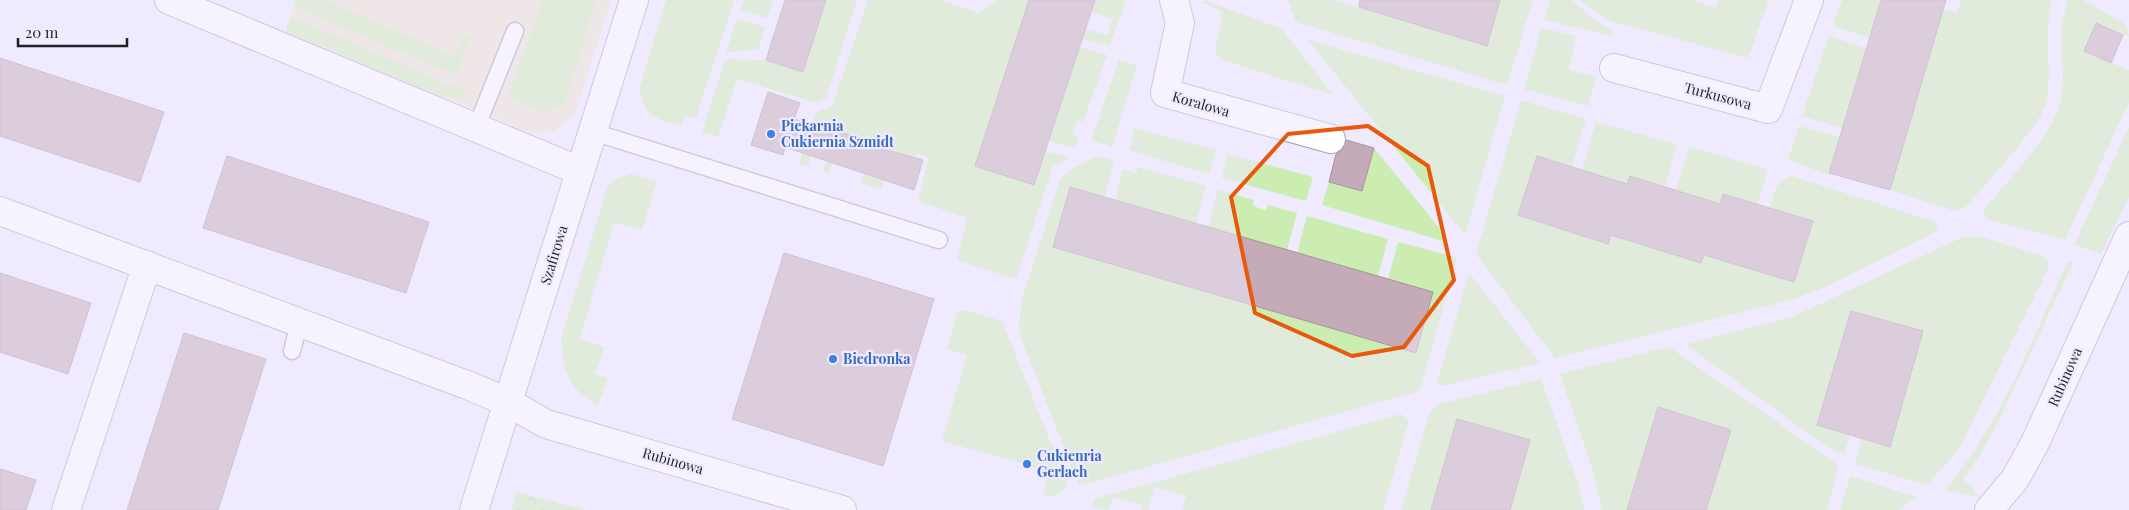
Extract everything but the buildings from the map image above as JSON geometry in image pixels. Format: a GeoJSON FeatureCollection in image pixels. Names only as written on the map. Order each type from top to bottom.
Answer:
{"type":"FeatureCollection","features":[{"type":"Feature","properties":{"kind":"street"},"geometry":{"type":"LineString","coordinates":[[169,0],[580,171]]}},
{"type":"Feature","properties":{"kind":"street","name":"Szafirowa"},"geometry":{"type":"LineString","coordinates":[[474,510],[634,0]]}},
{"type":"Feature","properties":{"kind":"street","name":"Koralowa"},"geometry":{"type":"LineString","coordinates":[[1174,0],[1180,22],[1165,93],[1331,140]]}},
{"type":"Feature","properties":{"kind":"street","name":"Turkusowa"},"geometry":{"type":"LineString","coordinates":[[1614,68],[1768,109],[1808,0]]}},
{"type":"Feature","properties":{"kind":"street","name":"Rubinowa"},"geometry":{"type":"LineString","coordinates":[[0,211],[508,402],[546,424],[842,510]]}},
{"type":"Feature","properties":{"kind":"street","name":"Rubinowa"},"geometry":{"type":"LineString","coordinates":[[1989,510],[2015,479],[2035,443],[2129,236]]}},
{"type":"Feature","properties":{"kind":"street"},"geometry":{"type":"LineString","coordinates":[[66,510],[147,265]]}},
{"type":"Feature","properties":{"kind":"lane"},"geometry":{"type":"LineString","coordinates":[[476,128],[514,31]]}},
{"type":"Feature","properties":{"kind":"lane"},"geometry":{"type":"LineString","coordinates":[[592,132],[939,240]]}},
{"type":"Feature","properties":{"kind":"lane"},"geometry":{"type":"LineString","coordinates":[[292,351],[299,323]]}},
{"type":"Feature","properties":{"kind":"highlighted area"},"geometry":{"type":"Polygon","coordinates":[[[1368,126],[1428,166],[1454,280],[1404,347],[1352,356],[1255,313],[1231,197],[1288,134],[1368,126]]]}},
{"type":"Feature","properties":{"kind":"shaded area"},"geometry":{"type":"Polygon","coordinates":[[[296,0],[611,0],[575,114],[555,131],[534,134],[286,31],[296,0]]]}},
{"type":"Feature","properties":{"kind":"green space"},"geometry":{"type":"Polygon","coordinates":[[[296,0],[331,0],[331,3],[456,56],[464,35],[473,34],[456,75],[294,7],[296,0]]]}},
{"type":"Feature","properties":{"kind":"green space"},"geometry":{"type":"Polygon","coordinates":[[[543,0],[593,0],[595,5],[564,105],[545,113],[508,97],[543,0]]]}},
{"type":"Feature","properties":{"kind":"green space"},"geometry":{"type":"Polygon","coordinates":[[[666,0],[734,0],[696,118],[684,115],[682,126],[652,115],[644,105],[641,97],[640,87],[666,0]]]}},
{"type":"Feature","properties":{"kind":"green space"},"geometry":{"type":"Polygon","coordinates":[[[744,0],[773,0],[767,18],[741,10],[744,0]]]}},
{"type":"Feature","properties":{"kind":"green space"},"geometry":{"type":"Polygon","coordinates":[[[810,0],[857,0],[826,98],[817,103],[737,79],[718,137],[702,132],[725,59],[766,60],[803,72],[825,5],[810,0]]]}},
{"type":"Feature","properties":{"kind":"green space"},"geometry":{"type":"Polygon","coordinates":[[[868,0],[939,0],[979,13],[997,0],[1029,0],[975,165],[1034,185],[1045,151],[1071,158],[1053,166],[1016,279],[957,260],[967,218],[918,201],[929,157],[917,153],[915,158],[893,152],[881,189],[861,183],[873,142],[842,133],[829,173],[823,171],[833,139],[818,133],[808,166],[799,164],[816,112],[832,106],[868,0]]]}},
{"type":"Feature","properties":{"kind":"green space"},"geometry":{"type":"Polygon","coordinates":[[[1080,0],[1126,0],[1110,46],[1082,39],[1085,29],[1108,35],[1113,19],[1091,12],[1080,0]]]}},
{"type":"Feature","properties":{"kind":"green space"},"geometry":{"type":"Polygon","coordinates":[[[1204,0],[1282,29],[1333,95],[1222,60],[1216,55],[1215,47],[1223,17],[1220,15],[1222,11],[1203,3],[1204,0]]]}},
{"type":"Feature","properties":{"kind":"green space"},"geometry":{"type":"Polygon","coordinates":[[[1288,0],[1334,0],[1486,46],[1500,0],[1533,0],[1507,85],[1296,22],[1288,0]]]}},
{"type":"Feature","properties":{"kind":"green space"},"geometry":{"type":"Polygon","coordinates":[[[1550,0],[1572,0],[1600,24],[1612,29],[1611,36],[1544,20],[1550,0]]]}},
{"type":"Feature","properties":{"kind":"green space"},"geometry":{"type":"Polygon","coordinates":[[[1580,0],[1691,0],[1716,8],[1719,0],[1769,0],[1748,58],[1610,21],[1580,0]]]}},
{"type":"Feature","properties":{"kind":"green space"},"geometry":{"type":"Polygon","coordinates":[[[1842,0],[1881,0],[1869,38],[1833,26],[1842,0]]]}},
{"type":"Feature","properties":{"kind":"green space"},"geometry":{"type":"Polygon","coordinates":[[[1961,0],[2052,0],[2048,26],[2049,78],[2046,103],[2042,113],[2023,140],[1967,206],[1959,210],[1952,210],[1890,190],[1944,9],[1957,13],[1961,0]]]}},
{"type":"Feature","properties":{"kind":"green space"},"geometry":{"type":"Polygon","coordinates":[[[2068,0],[2083,0],[2125,24],[2129,36],[2096,23],[2084,51],[2129,70],[2129,102],[2065,240],[1989,220],[1984,215],[1984,209],[2029,156],[2050,127],[2057,112],[2061,99],[2063,74],[2062,27],[2068,0]]]}},
{"type":"Feature","properties":{"kind":"green space"},"geometry":{"type":"Polygon","coordinates":[[[291,17],[470,94],[458,98],[442,97],[286,31],[291,17]]]}},
{"type":"Feature","properties":{"kind":"green space"},"geometry":{"type":"Polygon","coordinates":[[[737,19],[765,27],[758,50],[726,52],[737,19]]]}},
{"type":"Feature","properties":{"kind":"green space"},"geometry":{"type":"Polygon","coordinates":[[[1541,28],[1576,36],[1569,70],[1596,77],[1588,106],[1524,89],[1541,28]]]}},
{"type":"Feature","properties":{"kind":"green space"},"geometry":{"type":"Polygon","coordinates":[[[1829,36],[1866,48],[1842,128],[1802,116],[1829,36]]]}},
{"type":"Feature","properties":{"kind":"green space"},"geometry":{"type":"Polygon","coordinates":[[[1308,40],[1505,96],[1465,235],[1308,40]]]}},
{"type":"Feature","properties":{"kind":"green space"},"geometry":{"type":"Polygon","coordinates":[[[1079,47],[1107,55],[1083,122],[1077,120],[1072,135],[1079,137],[1075,148],[1049,141],[1079,47]]]}},
{"type":"Feature","properties":{"kind":"green space"},"geometry":{"type":"Polygon","coordinates":[[[1119,60],[1137,65],[1112,147],[1091,140],[1119,60]]]}},
{"type":"Feature","properties":{"kind":"green space"},"geometry":{"type":"Polygon","coordinates":[[[1521,100],[1586,119],[1572,166],[1537,156],[1518,215],[1608,244],[1611,235],[1701,263],[1704,255],[1794,282],[1813,222],[1770,209],[1776,188],[1782,180],[1792,176],[1935,222],[1938,231],[1823,288],[1791,300],[1555,358],[1476,254],[1521,100]]]}},
{"type":"Feature","properties":{"kind":"green space"},"geometry":{"type":"Polygon","coordinates":[[[1596,122],[1677,144],[1665,186],[1630,176],[1627,184],[1582,169],[1596,122]]]}},
{"type":"Feature","properties":{"kind":"green space"},"geometry":{"type":"Polygon","coordinates":[[[1799,126],[1840,137],[1829,175],[1788,159],[1799,126]]]}},
{"type":"Feature","properties":{"kind":"green space"},"geometry":{"type":"Polygon","coordinates":[[[2129,127],[2129,197],[2101,254],[2074,245],[2129,127]]]}},
{"type":"Feature","properties":{"kind":"green space"},"geometry":{"type":"Polygon","coordinates":[[[1135,128],[1216,150],[1209,174],[1129,150],[1135,128]]]}},
{"type":"Feature","properties":{"kind":"green space"},"geometry":{"type":"Polygon","coordinates":[[[1689,147],[1768,169],[1757,205],[1723,194],[1720,204],[1676,190],[1689,147]]]}},
{"type":"Feature","properties":{"kind":"green space"},"geometry":{"type":"Polygon","coordinates":[[[1374,148],[1446,236],[1446,242],[1322,205],[1329,182],[1362,190],[1374,148]]]}},
{"type":"Feature","properties":{"kind":"green space"},"geometry":{"type":"Polygon","coordinates":[[[1228,154],[1313,177],[1306,201],[1222,178],[1228,154]]]}},
{"type":"Feature","properties":{"kind":"green space"},"geometry":{"type":"Polygon","coordinates":[[[1098,156],[1114,161],[1105,197],[1070,187],[1053,247],[1415,353],[1433,292],[1388,279],[1398,242],[1455,257],[1457,261],[1419,391],[1079,486],[1021,338],[1019,326],[1022,299],[1060,180],[1072,169],[1098,156]]]}},
{"type":"Feature","properties":{"kind":"green space"},"geometry":{"type":"Polygon","coordinates":[[[1138,167],[1206,186],[1196,223],[1115,200],[1123,169],[1136,173],[1138,167]]]}},
{"type":"Feature","properties":{"kind":"green space"},"geometry":{"type":"Polygon","coordinates":[[[631,174],[657,181],[642,230],[614,222],[580,339],[604,347],[595,374],[608,378],[598,406],[578,391],[570,380],[564,366],[561,340],[607,188],[614,179],[631,174]]]}},
{"type":"Feature","properties":{"kind":"green space"},"geometry":{"type":"Polygon","coordinates":[[[1218,190],[1254,200],[1253,206],[1266,210],[1268,205],[1297,213],[1287,250],[1208,227],[1218,190]]]}},
{"type":"Feature","properties":{"kind":"green space"},"geometry":{"type":"Polygon","coordinates":[[[1307,216],[1388,239],[1378,276],[1297,253],[1307,216]]]}},
{"type":"Feature","properties":{"kind":"green space"},"geometry":{"type":"Polygon","coordinates":[[[1963,237],[1982,237],[2043,256],[2049,263],[2048,269],[1958,450],[1927,485],[1855,464],[1862,439],[1890,447],[1923,331],[1851,311],[1817,425],[1850,435],[1844,454],[1833,450],[1791,421],[1688,346],[1689,343],[1792,317],[1963,237]]]}},
{"type":"Feature","properties":{"kind":"green space"},"geometry":{"type":"Polygon","coordinates":[[[2068,261],[2073,263],[1998,422],[1982,452],[1963,479],[1979,495],[1977,497],[1945,490],[1965,465],[1999,410],[2028,351],[2068,261]]]}},
{"type":"Feature","properties":{"kind":"green space"},"geometry":{"type":"Polygon","coordinates":[[[1469,273],[1540,363],[1443,386],[1437,383],[1469,273]]]}},
{"type":"Feature","properties":{"kind":"green space"},"geometry":{"type":"Polygon","coordinates":[[[964,310],[1002,321],[1065,478],[1067,485],[1060,493],[1050,496],[1043,495],[1049,471],[942,441],[967,355],[947,349],[957,313],[964,310]]]}},
{"type":"Feature","properties":{"kind":"green space"},"geometry":{"type":"Polygon","coordinates":[[[1669,347],[1839,465],[1827,510],[1706,510],[1730,430],[1627,510],[1602,510],[1593,471],[1560,374],[1669,347]]]}},
{"type":"Feature","properties":{"kind":"green space"},"geometry":{"type":"Polygon","coordinates":[[[1541,379],[1579,486],[1584,510],[1510,510],[1530,440],[1457,419],[1431,510],[1401,510],[1430,411],[1440,404],[1541,379]]]}},
{"type":"Feature","properties":{"kind":"green space"},"geometry":{"type":"Polygon","coordinates":[[[1401,414],[1409,420],[1383,510],[1182,510],[1186,496],[1154,487],[1148,510],[1142,510],[1143,505],[1113,497],[1108,510],[1092,506],[1094,499],[1401,414]]]}},
{"type":"Feature","properties":{"kind":"green space"},"geometry":{"type":"Polygon","coordinates":[[[1850,476],[1916,497],[1899,510],[1840,510],[1850,476]]]}},
{"type":"Feature","properties":{"kind":"green space"},"geometry":{"type":"Polygon","coordinates":[[[517,492],[585,510],[511,510],[517,492]]]}},
{"type":"Feature","properties":{"kind":"place","name":"Piekarnia Cukiernia Szmidt"},"geometry":{"type":"Point","coordinates":[771,134]}},
{"type":"Feature","properties":{"kind":"place","name":"Biedronka"},"geometry":{"type":"Point","coordinates":[833,359]}},
{"type":"Feature","properties":{"kind":"place","name":"Cukienria Gerlach"},"geometry":{"type":"Point","coordinates":[1027,464]}}]}
